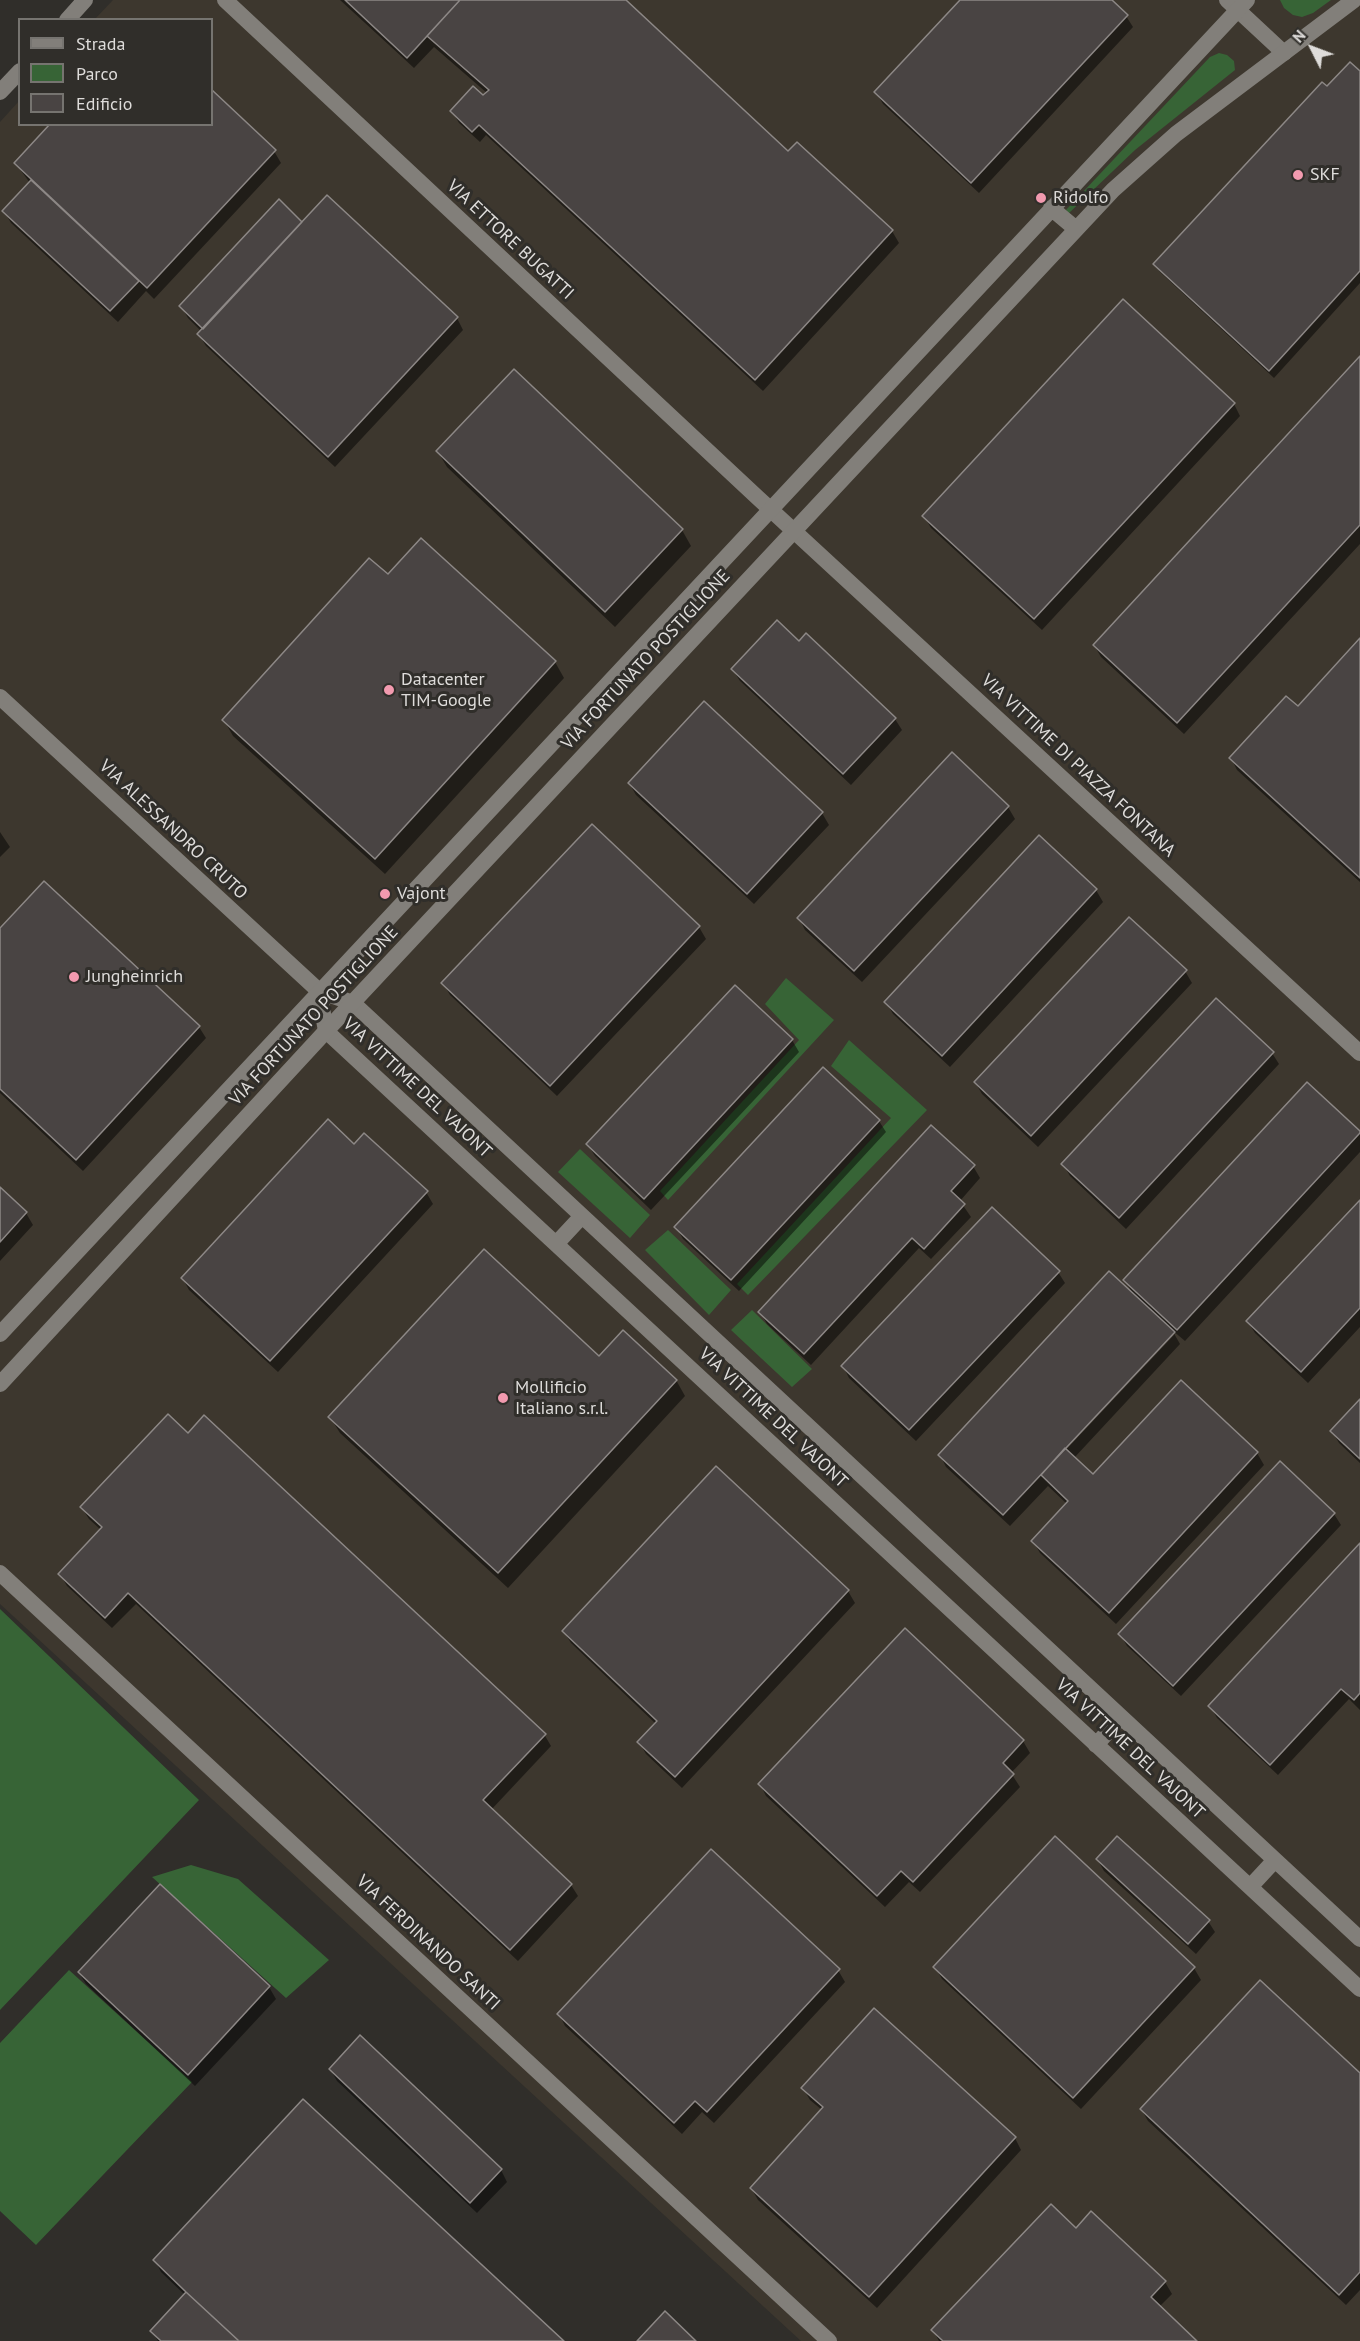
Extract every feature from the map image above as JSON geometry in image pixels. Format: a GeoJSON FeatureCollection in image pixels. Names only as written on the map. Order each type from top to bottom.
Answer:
{"type":"FeatureCollection","features":[{"type":"Feature","properties":{"kind":"street"},"geometry":{"type":"LineString","coordinates":[[69,18],[85,0]]}},
{"type":"Feature","properties":{"kind":"street","name":"VIA ETTORE BUGATTI"},"geometry":{"type":"LineString","coordinates":[[225,0],[770,508]]}},
{"type":"Feature","properties":{"kind":"street","name":"VIA FORTUNATO POSTIGLIONE"},"geometry":{"type":"LineString","coordinates":[[0,1384],[326,1031],[1113,190],[1176,134],[1354,0]]}},
{"type":"Feature","properties":{"kind":"street"},"geometry":{"type":"LineString","coordinates":[[1237,3],[1284,53]]}},
{"type":"Feature","properties":{"kind":"street","name":"VIA FORTUNATO POSTIGLIONE"},"geometry":{"type":"LineString","coordinates":[[0,1334],[1051,208],[1237,3]]}},
{"type":"Feature","properties":{"kind":"street"},"geometry":{"type":"LineString","coordinates":[[0,92],[18,73]]}},
{"type":"Feature","properties":{"kind":"street"},"geometry":{"type":"LineString","coordinates":[[1051,208],[1076,229]]}},
{"type":"Feature","properties":{"kind":"street","name":"VIA VITTIME DI PIAZZA FONTANA"},"geometry":{"type":"LineString","coordinates":[[770,508],[1360,1053]]}},
{"type":"Feature","properties":{"kind":"street","name":"VIA ALESSANDRO CRUTO"},"geometry":{"type":"LineString","coordinates":[[0,697],[319,991]]}},
{"type":"Feature","properties":{"kind":"street","name":"VIA VITTIME DEL VAJONT"},"geometry":{"type":"LineString","coordinates":[[1360,1939],[353,1003],[319,991],[326,1031],[1360,1989]]}},
{"type":"Feature","properties":{"kind":"street"},"geometry":{"type":"LineString","coordinates":[[556,1244],[582,1216]]}},
{"type":"Feature","properties":{"kind":"street","name":"VIA FERDINANDO SANTI"},"geometry":{"type":"LineString","coordinates":[[0,1573],[829,2341]]}},
{"type":"Feature","properties":{"kind":"street"},"geometry":{"type":"LineString","coordinates":[[1096,1744],[1121,1717]]}},
{"type":"Feature","properties":{"kind":"street"},"geometry":{"type":"LineString","coordinates":[[1250,1887],[1275,1860]]}},
{"type":"Feature","properties":{"kind":"shaded area"},"geometry":{"type":"Polygon","coordinates":[[[113,0],[1360,0],[1360,2341],[801,2341],[0,1604],[0,122],[18,102],[18,126],[213,126],[213,18],[96,18],[113,0]]]}},
{"type":"Feature","properties":{"kind":"green space"},"geometry":{"type":"Polygon","coordinates":[[[1280,0],[1331,0],[1313,13],[1302,17],[1293,15],[1284,8],[1280,0]]]}},
{"type":"Feature","properties":{"kind":"green space"},"geometry":{"type":"Polygon","coordinates":[[[1219,53],[1227,55],[1234,61],[1235,70],[1135,150],[1069,213],[1066,210],[1210,57],[1219,53]]]}},
{"type":"Feature","properties":{"kind":"green space"},"geometry":{"type":"Polygon","coordinates":[[[786,978],[834,1020],[668,1200],[660,1191],[799,1040],[765,1004],[786,978]]]}},
{"type":"Feature","properties":{"kind":"green space"},"geometry":{"type":"Polygon","coordinates":[[[849,1040],[927,1110],[748,1295],[737,1284],[891,1118],[831,1066],[849,1040]]]}},
{"type":"Feature","properties":{"kind":"green space"},"geometry":{"type":"Polygon","coordinates":[[[580,1149],[650,1215],[630,1238],[558,1172],[580,1149]]]}},
{"type":"Feature","properties":{"kind":"green space"},"geometry":{"type":"Polygon","coordinates":[[[668,1230],[731,1290],[709,1315],[645,1250],[668,1230]]]}},
{"type":"Feature","properties":{"kind":"green space"},"geometry":{"type":"Polygon","coordinates":[[[752,1310],[812,1369],[792,1387],[731,1330],[752,1310]]]}},
{"type":"Feature","properties":{"kind":"green space"},"geometry":{"type":"Polygon","coordinates":[[[0,1609],[199,1800],[0,2010],[0,1609]]]}},
{"type":"Feature","properties":{"kind":"green space"},"geometry":{"type":"Polygon","coordinates":[[[191,1865],[238,1879],[329,1960],[286,1998],[152,1877],[191,1865]]]}},
{"type":"Feature","properties":{"kind":"green space"},"geometry":{"type":"Polygon","coordinates":[[[69,1970],[192,2082],[36,2245],[0,2211],[0,2043],[69,1970]]]}},
{"type":"Feature","properties":{"kind":"building"},"geometry":{"type":"Polygon","coordinates":[[[345,0],[460,0],[407,58],[345,0]]]}},
{"type":"Feature","properties":{"kind":"building"},"geometry":{"type":"Polygon","coordinates":[[[460,0],[626,0],[788,151],[797,142],[893,230],[755,380],[479,125],[472,132],[450,111],[473,86],[483,95],[489,90],[427,36],[460,0]]]}},
{"type":"Feature","properties":{"kind":"building"},"geometry":{"type":"Polygon","coordinates":[[[960,0],[1112,0],[1128,15],[971,183],[874,92],[960,0]]]}},
{"type":"Feature","properties":{"kind":"building","name":"SKF"},"geometry":{"type":"Polygon","coordinates":[[[1350,62],[1360,71],[1360,271],[1269,371],[1153,264],[1322,82],[1327,86],[1350,62]]]}},
{"type":"Feature","properties":{"kind":"building"},"geometry":{"type":"Polygon","coordinates":[[[213,91],[276,150],[147,288],[14,163],[48,126],[213,126],[213,91]]]}},
{"type":"Feature","properties":{"kind":"building"},"geometry":{"type":"Polygon","coordinates":[[[31,180],[139,281],[110,311],[2,211],[31,180]]]}},
{"type":"Feature","properties":{"kind":"building"},"geometry":{"type":"Polygon","coordinates":[[[327,195],[458,317],[328,457],[197,334],[327,195]]]}},
{"type":"Feature","properties":{"kind":"building"},"geometry":{"type":"Polygon","coordinates":[[[279,199],[302,222],[203,329],[179,306],[279,199]]]}},
{"type":"Feature","properties":{"kind":"building"},"geometry":{"type":"Polygon","coordinates":[[[1123,299],[1235,403],[1034,619],[922,516],[1123,299]]]}},
{"type":"Feature","properties":{"kind":"building"},"geometry":{"type":"Polygon","coordinates":[[[1360,356],[1360,525],[1177,723],[1093,645],[1360,356]]]}},
{"type":"Feature","properties":{"kind":"building"},"geometry":{"type":"Polygon","coordinates":[[[514,369],[683,529],[605,612],[436,451],[514,369]]]}},
{"type":"Feature","properties":{"kind":"building","name":"Datacenter TIM-Google"},"geometry":{"type":"Polygon","coordinates":[[[421,538],[556,661],[375,859],[222,720],[369,558],[388,574],[421,538]]]}},
{"type":"Feature","properties":{"kind":"building"},"geometry":{"type":"Polygon","coordinates":[[[777,620],[799,641],[806,633],[896,718],[843,774],[731,669],[777,620]]]}},
{"type":"Feature","properties":{"kind":"building"},"geometry":{"type":"Polygon","coordinates":[[[1360,638],[1360,878],[1229,758],[1286,696],[1298,706],[1360,638]]]}},
{"type":"Feature","properties":{"kind":"building"},"geometry":{"type":"Polygon","coordinates":[[[704,701],[823,812],[747,894],[628,783],[704,701]]]}},
{"type":"Feature","properties":{"kind":"building"},"geometry":{"type":"Polygon","coordinates":[[[952,752],[1009,806],[854,971],[797,918],[952,752]]]}},
{"type":"Feature","properties":{"kind":"building"},"geometry":{"type":"Polygon","coordinates":[[[592,824],[700,926],[550,1086],[441,983],[592,824]]]}},
{"type":"Feature","properties":{"kind":"building"},"geometry":{"type":"Polygon","coordinates":[[[1039,835],[1097,889],[942,1056],[884,1002],[1039,835]]]}},
{"type":"Feature","properties":{"kind":"building","name":"Jungheinrich"},"geometry":{"type":"Polygon","coordinates":[[[44,881],[200,1026],[76,1160],[0,1089],[0,928],[44,881]]]}},
{"type":"Feature","properties":{"kind":"building"},"geometry":{"type":"Polygon","coordinates":[[[1129,917],[1187,970],[1031,1136],[974,1082],[1129,917]]]}},
{"type":"Feature","properties":{"kind":"building"},"geometry":{"type":"Polygon","coordinates":[[[735,985],[793,1039],[644,1199],[586,1144],[735,985]]]}},
{"type":"Feature","properties":{"kind":"building"},"geometry":{"type":"Polygon","coordinates":[[[1216,998],[1274,1052],[1119,1218],[1061,1164],[1216,998]]]}},
{"type":"Feature","properties":{"kind":"building"},"geometry":{"type":"Polygon","coordinates":[[[823,1067],[880,1120],[731,1280],[674,1227],[823,1067]]]}},
{"type":"Feature","properties":{"kind":"building"},"geometry":{"type":"Polygon","coordinates":[[[1307,1082],[1360,1133],[1177,1330],[1123,1280],[1307,1082]]]}},
{"type":"Feature","properties":{"kind":"building"},"geometry":{"type":"Polygon","coordinates":[[[328,1119],[354,1144],[364,1133],[428,1191],[270,1361],[181,1278],[328,1119]]]}},
{"type":"Feature","properties":{"kind":"building"},"geometry":{"type":"Polygon","coordinates":[[[931,1125],[975,1165],[951,1191],[965,1204],[924,1249],[912,1238],[804,1354],[758,1312],[931,1125]]]}},
{"type":"Feature","properties":{"kind":"building"},"geometry":{"type":"Polygon","coordinates":[[[0,1187],[27,1212],[0,1242],[0,1187]]]}},
{"type":"Feature","properties":{"kind":"building"},"geometry":{"type":"Polygon","coordinates":[[[1360,1200],[1360,1308],[1301,1372],[1246,1321],[1360,1200]]]}},
{"type":"Feature","properties":{"kind":"building"},"geometry":{"type":"Polygon","coordinates":[[[992,1207],[1060,1271],[909,1430],[841,1366],[992,1207]]]}},
{"type":"Feature","properties":{"kind":"building","name":"Mollificio Italiano s.r.l."},"geometry":{"type":"Polygon","coordinates":[[[484,1249],[599,1356],[623,1330],[677,1380],[498,1573],[328,1417],[484,1249]]]}},
{"type":"Feature","properties":{"kind":"building"},"geometry":{"type":"Polygon","coordinates":[[[1109,1271],[1175,1332],[1003,1515],[938,1455],[1109,1271]]]}},
{"type":"Feature","properties":{"kind":"building"},"geometry":{"type":"Polygon","coordinates":[[[1181,1380],[1258,1452],[1109,1613],[1031,1541],[1068,1501],[1041,1475],[1065,1448],[1093,1474],[1181,1380]]]}},
{"type":"Feature","properties":{"kind":"building"},"geometry":{"type":"Polygon","coordinates":[[[1360,1399],[1360,1459],[1330,1431],[1360,1399]]]}},
{"type":"Feature","properties":{"kind":"building"},"geometry":{"type":"Polygon","coordinates":[[[168,1414],[188,1433],[204,1415],[546,1734],[483,1800],[572,1884],[510,1950],[128,1593],[105,1618],[58,1574],[102,1527],[80,1507],[168,1414]]]}},
{"type":"Feature","properties":{"kind":"building"},"geometry":{"type":"Polygon","coordinates":[[[1280,1461],[1335,1513],[1173,1686],[1118,1634],[1280,1461]]]}},
{"type":"Feature","properties":{"kind":"building"},"geometry":{"type":"Polygon","coordinates":[[[716,1466],[849,1590],[675,1777],[637,1742],[657,1721],[562,1631],[716,1466]]]}},
{"type":"Feature","properties":{"kind":"building"},"geometry":{"type":"Polygon","coordinates":[[[1360,1543],[1360,1693],[1354,1700],[1341,1689],[1270,1765],[1208,1706],[1360,1543]]]}},
{"type":"Feature","properties":{"kind":"building"},"geometry":{"type":"Polygon","coordinates":[[[905,1628],[1024,1740],[1003,1763],[1014,1774],[913,1882],[901,1871],[877,1896],[758,1784],[905,1628]]]}},
{"type":"Feature","properties":{"kind":"building"},"geometry":{"type":"Polygon","coordinates":[[[1055,1836],[1195,1967],[1073,2098],[933,1967],[1055,1836]]]}},
{"type":"Feature","properties":{"kind":"building"},"geometry":{"type":"Polygon","coordinates":[[[1117,1836],[1210,1920],[1188,1944],[1096,1859],[1117,1836]]]}},
{"type":"Feature","properties":{"kind":"building"},"geometry":{"type":"Polygon","coordinates":[[[711,1849],[840,1969],[707,2112],[695,2101],[674,2123],[557,2014],[711,1849]]]}},
{"type":"Feature","properties":{"kind":"building"},"geometry":{"type":"Polygon","coordinates":[[[160,1884],[270,1986],[188,2075],[78,1972],[160,1884]]]}},
{"type":"Feature","properties":{"kind":"building"},"geometry":{"type":"Polygon","coordinates":[[[1260,1980],[1360,2073],[1360,2272],[1339,2295],[1140,2109],[1260,1980]]]}},
{"type":"Feature","properties":{"kind":"building"},"geometry":{"type":"Polygon","coordinates":[[[874,2008],[1016,2137],[869,2297],[750,2188],[823,2107],[801,2088],[874,2008]]]}},
{"type":"Feature","properties":{"kind":"building"},"geometry":{"type":"Polygon","coordinates":[[[360,2035],[502,2169],[470,2203],[329,2069],[360,2035]]]}},
{"type":"Feature","properties":{"kind":"building"},"geometry":{"type":"Polygon","coordinates":[[[303,2099],[564,2341],[239,2341],[186,2292],[153,2260],[303,2099]]]}},
{"type":"Feature","properties":{"kind":"building"},"geometry":{"type":"Polygon","coordinates":[[[1051,2204],[1076,2228],[1091,2211],[1166,2281],[1151,2297],[1197,2341],[943,2341],[931,2330],[1051,2204]]]}},
{"type":"Feature","properties":{"kind":"building"},"geometry":{"type":"Polygon","coordinates":[[[186,2292],[239,2341],[161,2341],[150,2331],[186,2292]]]}},
{"type":"Feature","properties":{"kind":"building"},"geometry":{"type":"Polygon","coordinates":[[[665,2311],[696,2341],[637,2341],[665,2311]]]}},
{"type":"Feature","properties":{"kind":"place","name":"SKF"},"geometry":{"type":"Point","coordinates":[1298,175]}},
{"type":"Feature","properties":{"kind":"place","name":"Ridolfo"},"geometry":{"type":"Point","coordinates":[1041,198]}},
{"type":"Feature","properties":{"kind":"place","name":"Datacenter TIM-Google"},"geometry":{"type":"Point","coordinates":[389,690]}},
{"type":"Feature","properties":{"kind":"place","name":"Vajont"},"geometry":{"type":"Point","coordinates":[385,894]}},
{"type":"Feature","properties":{"kind":"place","name":"Jungheinrich"},"geometry":{"type":"Point","coordinates":[74,977]}},
{"type":"Feature","properties":{"kind":"place","name":"Mollificio Italiano s.r.l."},"geometry":{"type":"Point","coordinates":[503,1398]}}]}
